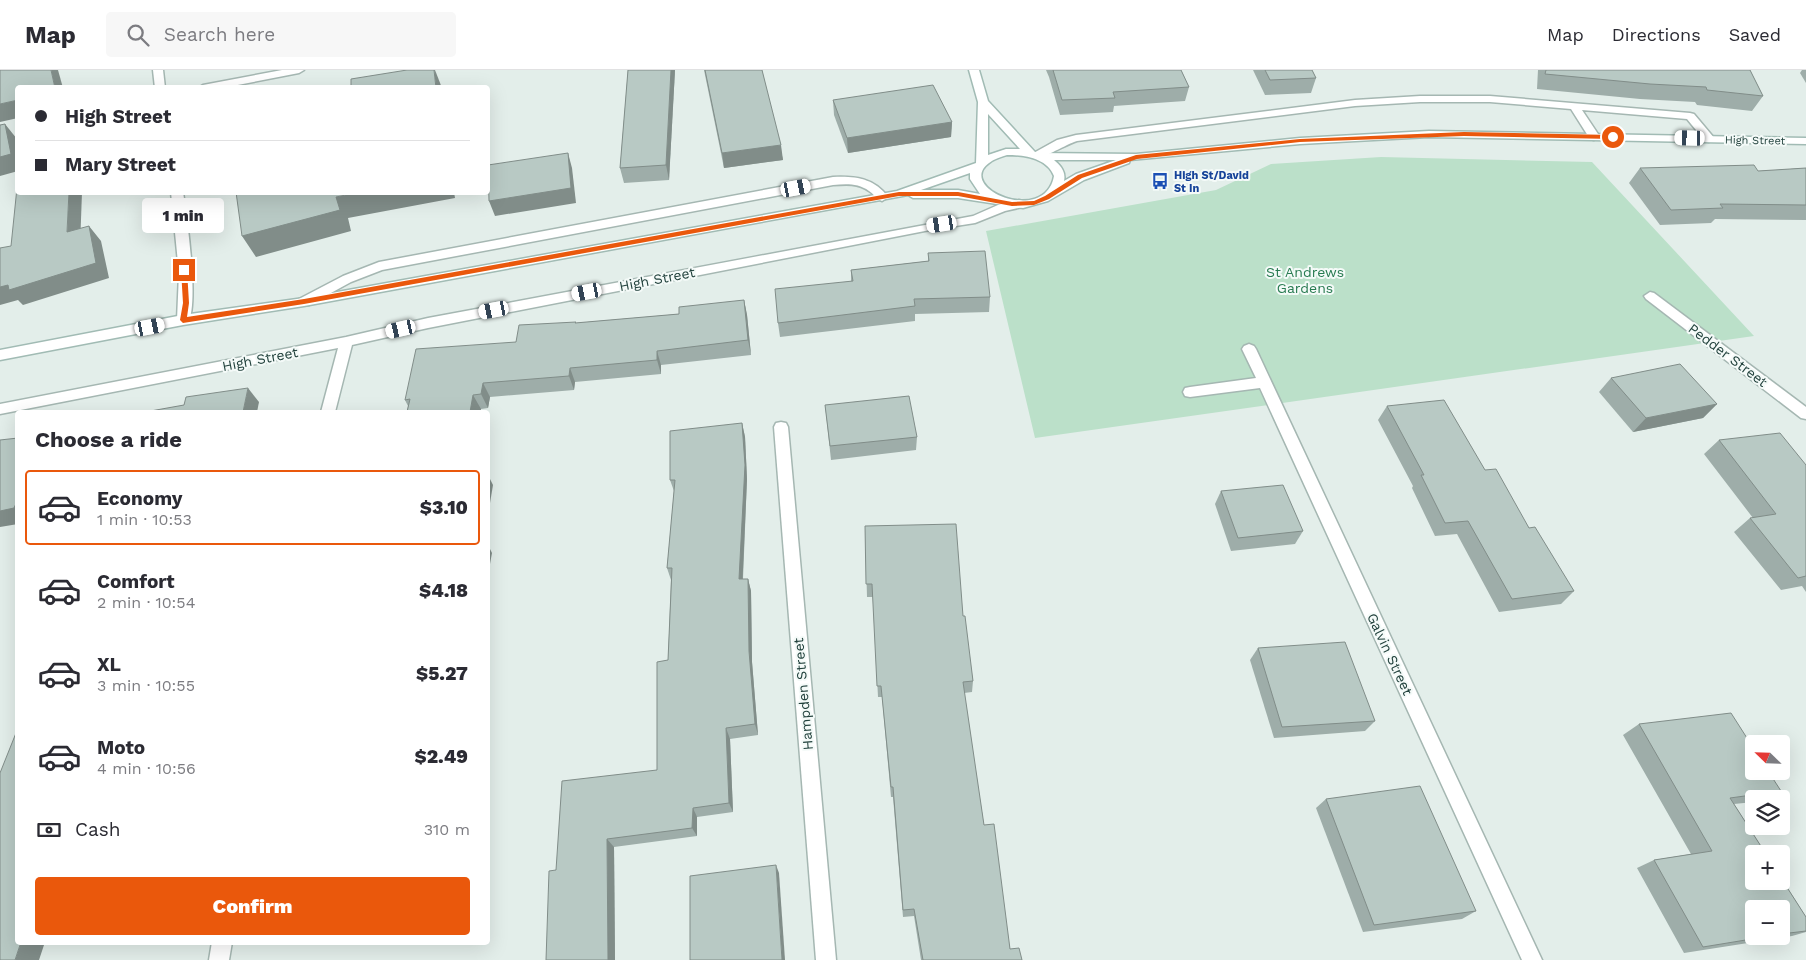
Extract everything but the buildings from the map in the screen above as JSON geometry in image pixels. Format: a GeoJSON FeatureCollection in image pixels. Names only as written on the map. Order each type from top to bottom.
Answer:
{"type":"FeatureCollection","features":[{"type":"Feature","properties":{"kind":"street"},"geometry":{"type":"LineString","coordinates":[[158,70],[160,85]]}},
{"type":"Feature","properties":{"kind":"street"},"geometry":{"type":"LineString","coordinates":[[219,85],[299,70]]}},
{"type":"Feature","properties":{"kind":"street"},"geometry":{"type":"LineString","coordinates":[[974,70],[983,102],[983,148],[980,164],[974,174],[978,187],[997,200]]}},
{"type":"Feature","properties":{"kind":"street"},"geometry":{"type":"LineString","coordinates":[[1035,155],[1061,142],[1076,138],[1355,103],[1420,99],[1490,99],[1690,116],[1709,139]]}},
{"type":"Feature","properties":{"kind":"street"},"geometry":{"type":"LineString","coordinates":[[983,102],[1035,155]]}},
{"type":"Feature","properties":{"kind":"street"},"geometry":{"type":"LineString","coordinates":[[1575,107],[1594,137]]}},
{"type":"Feature","properties":{"kind":"street","name":"High Street"},"geometry":{"type":"LineString","coordinates":[[1035,155],[1136,157],[1300,140],[1464,134],[1806,141]]}},
{"type":"Feature","properties":{"kind":"street"},"geometry":{"type":"LineString","coordinates":[[0,355],[183,320],[304,302],[899,194],[964,173],[989,157],[1006,152],[1035,155],[1050,162],[1059,174],[1059,182],[1052,194],[1034,203],[1019,204],[958,194],[899,194]]}},
{"type":"Feature","properties":{"kind":"street","name":"High Street"},"geometry":{"type":"LineString","coordinates":[[1052,194],[1080,177],[1136,157]]}},
{"type":"Feature","properties":{"kind":"street"},"geometry":{"type":"LineString","coordinates":[[304,302],[347,279],[379,266],[833,181],[850,180],[874,186],[882,197]]}},
{"type":"Feature","properties":{"kind":"street"},"geometry":{"type":"LineString","coordinates":[[178,195],[182,221],[186,303],[183,320]]}},
{"type":"Feature","properties":{"kind":"street","name":"High Street"},"geometry":{"type":"LineString","coordinates":[[0,409],[346,342],[447,319],[964,221],[1019,204]]}},
{"type":"Feature","properties":{"kind":"street","name":"Pedder Street"},"geometry":{"type":"LineString","coordinates":[[1650,296],[1806,414]]}},
{"type":"Feature","properties":{"kind":"street"},"geometry":{"type":"LineString","coordinates":[[329,410],[346,342]]}},
{"type":"Feature","properties":{"kind":"street","name":"Galvin Street"},"geometry":{"type":"LineString","coordinates":[[1249,349],[1532,960]]}},
{"type":"Feature","properties":{"kind":"street"},"geometry":{"type":"LineString","coordinates":[[1190,392],[1264,382]]}},
{"type":"Feature","properties":{"kind":"street","name":"Hampden Street"},"geometry":{"type":"LineString","coordinates":[[781,427],[826,960]]}},
{"type":"Feature","properties":{"kind":"street"},"geometry":{"type":"LineString","coordinates":[[218,960],[221,945]]}},
{"type":"Feature","properties":{"kind":"green space","name":"St Andrews Gardens"},"geometry":{"type":"Polygon","coordinates":[[[1381,157],[1592,162],[1754,336],[1035,438],[986,231],[1216,190],[1271,164],[1381,157]]]}},
{"type":"Feature","properties":{"kind":"place","name":"High St/David St In"},"geometry":{"type":"Point","coordinates":[1160,181]}},
{"type":"Feature","properties":{"kind":"route"},"geometry":{"type":"LineString","coordinates":[[184,270],[186,303],[183,320],[304,302],[899,194],[958,194],[1012,204],[1034,203],[1047,198],[1080,177],[1136,157],[1200,152],[1300,140],[1396,135],[1464,134],[1613,137]]}}]}
